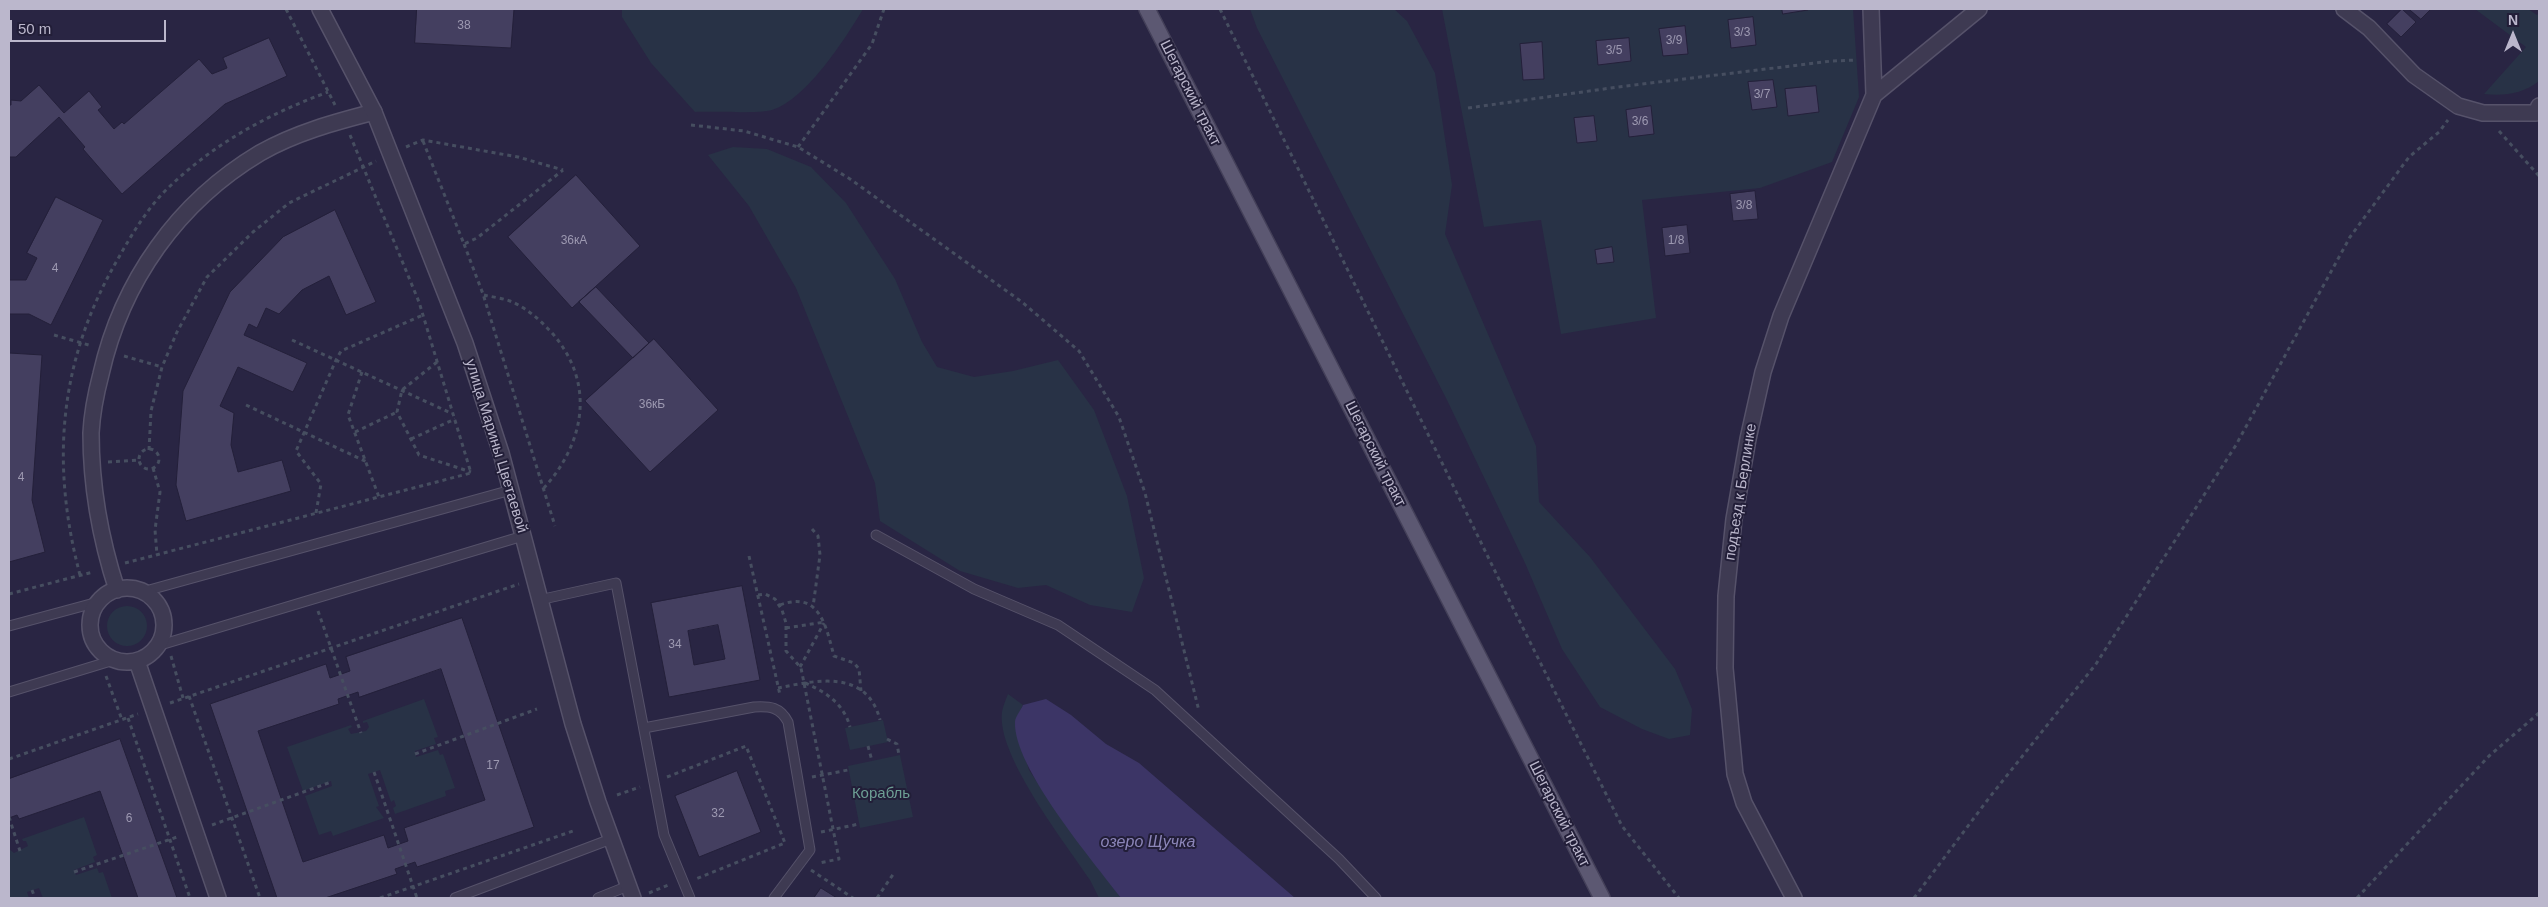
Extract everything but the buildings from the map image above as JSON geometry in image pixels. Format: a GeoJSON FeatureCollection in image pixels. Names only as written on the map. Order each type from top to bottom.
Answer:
{"type":"FeatureCollection","features":[{"type":"Feature","properties":{"kind":"main road","name":"Шегарский тракт"},"geometry":{"type":"LineString","coordinates":[[1147,9],[1602,898]]}},
{"type":"Feature","properties":{"kind":"street","name":"улица Марины Цветаевой"},"geometry":{"type":"LineString","coordinates":[[320,9],[374,112],[465,343],[511,490],[573,724],[610,839],[636,893]]}},
{"type":"Feature","properties":{"kind":"street"},"geometry":{"type":"LineString","coordinates":[[1871,9],[1874,95]]}},
{"type":"Feature","properties":{"kind":"street"},"geometry":{"type":"LineString","coordinates":[[1874,95],[1978,9]]}},
{"type":"Feature","properties":{"kind":"street"},"geometry":{"type":"LineString","coordinates":[[2344,9],[2369,28],[2414,75],[2458,106],[2483,113],[2538,110]]}},
{"type":"Feature","properties":{"kind":"street","name":"подъезд к Берлинке"},"geometry":{"type":"LineString","coordinates":[[1794,898],[1744,803],[1735,774],[1725,668],[1726,596],[1734,519],[1748,439],[1763,372],[1781,316],[1874,95]]}},
{"type":"Feature","properties":{"kind":"street"},"geometry":{"type":"LineString","coordinates":[[117,590],[98,521],[92,464],[91,431],[96,397],[110,336],[123,304],[158,243],[195,202],[238,167],[294,137],[343,120],[374,112]]}},
{"type":"Feature","properties":{"kind":"street"},"geometry":{"type":"LineString","coordinates":[[130,588],[142,592],[152,599],[160,609],[163,622],[162,644],[137,661],[108,662],[96,646],[91,635],[92,612],[106,594],[130,588]]}},
{"type":"Feature","properties":{"kind":"street"},"geometry":{"type":"LineString","coordinates":[[137,661],[218,898]]}},
{"type":"Feature","properties":{"kind":"lane"},"geometry":{"type":"LineString","coordinates":[[142,592],[511,490]]}},
{"type":"Feature","properties":{"kind":"lane"},"geometry":{"type":"LineString","coordinates":[[876,535],[974,589],[1058,625],[1155,690],[1339,858],[1376,898]]}},
{"type":"Feature","properties":{"kind":"lane"},"geometry":{"type":"LineString","coordinates":[[162,644],[523,536]]}},
{"type":"Feature","properties":{"kind":"lane"},"geometry":{"type":"LineString","coordinates":[[539,600],[616,583],[664,835],[690,898]]}},
{"type":"Feature","properties":{"kind":"lane"},"geometry":{"type":"LineString","coordinates":[[9,626],[98,602]]}},
{"type":"Feature","properties":{"kind":"lane"},"geometry":{"type":"LineString","coordinates":[[9,692],[108,662]]}},
{"type":"Feature","properties":{"kind":"lane"},"geometry":{"type":"LineString","coordinates":[[644,728],[754,707],[771,706],[783,713],[788,722],[810,850],[774,898]]}},
{"type":"Feature","properties":{"kind":"lane"},"geometry":{"type":"LineString","coordinates":[[455,898],[610,839]]}},
{"type":"Feature","properties":{"kind":"lane"},"geometry":{"type":"LineString","coordinates":[[598,898],[636,893]]}},
{"type":"Feature","properties":{"kind":"path"},"geometry":{"type":"LineString","coordinates":[[286,9],[343,120],[364,167],[423,315],[471,472]]}},
{"type":"Feature","properties":{"kind":"path"},"geometry":{"type":"LineString","coordinates":[[798,147],[872,44],[884,9]]}},
{"type":"Feature","properties":{"kind":"path"},"geometry":{"type":"LineString","coordinates":[[1220,9],[1514,610],[1622,826],[1679,898]]}},
{"type":"Feature","properties":{"kind":"path"},"geometry":{"type":"LineString","coordinates":[[1468,108],[1618,86],[1812,63],[1873,60]]}},
{"type":"Feature","properties":{"kind":"path"},"geometry":{"type":"LineString","coordinates":[[1914,898],[1989,798],[2096,664],[2236,445],[2350,237],[2409,157],[2439,132],[2458,106]]}},
{"type":"Feature","properties":{"kind":"path"},"geometry":{"type":"LineString","coordinates":[[2483,113],[2539,176]]}},
{"type":"Feature","properties":{"kind":"path"},"geometry":{"type":"LineString","coordinates":[[691,125],[744,130],[798,147],[850,179],[1022,302],[1079,351],[1119,417],[1145,494],[1206,737]]}},
{"type":"Feature","properties":{"kind":"path"},"geometry":{"type":"LineString","coordinates":[[464,244],[477,238],[563,170],[518,157],[423,140],[483,294],[555,526]]}},
{"type":"Feature","properties":{"kind":"path"},"geometry":{"type":"LineString","coordinates":[[149,450],[151,411],[162,367],[177,332],[207,277],[253,232],[289,202],[364,167]]}},
{"type":"Feature","properties":{"kind":"path"},"geometry":{"type":"LineString","coordinates":[[483,294],[510,301],[538,317],[563,346],[580,381],[580,416],[572,446],[556,475],[544,488]]}},
{"type":"Feature","properties":{"kind":"path"},"geometry":{"type":"LineString","coordinates":[[316,513],[320,484],[296,451],[336,360],[341,351],[423,315]]}},
{"type":"Feature","properties":{"kind":"path"},"geometry":{"type":"LineString","coordinates":[[292,340],[453,414]]}},
{"type":"Feature","properties":{"kind":"path"},"geometry":{"type":"LineString","coordinates":[[437,362],[402,390],[397,412],[419,455],[471,472]]}},
{"type":"Feature","properties":{"kind":"path"},"geometry":{"type":"LineString","coordinates":[[362,372],[348,414],[380,497]]}},
{"type":"Feature","properties":{"kind":"path"},"geometry":{"type":"LineString","coordinates":[[246,406],[366,462]]}},
{"type":"Feature","properties":{"kind":"path"},"geometry":{"type":"LineString","coordinates":[[355,432],[397,412]]}},
{"type":"Feature","properties":{"kind":"path"},"geometry":{"type":"LineString","coordinates":[[411,439],[455,419]]}},
{"type":"Feature","properties":{"kind":"path"},"geometry":{"type":"LineString","coordinates":[[149,450],[155,452],[158,464],[153,468],[144,468],[140,460],[144,452],[149,450]]}},
{"type":"Feature","properties":{"kind":"path"},"geometry":{"type":"LineString","coordinates":[[92,464],[140,460]]}},
{"type":"Feature","properties":{"kind":"path"},"geometry":{"type":"LineString","coordinates":[[153,468],[160,492],[155,530],[157,555]]}},
{"type":"Feature","properties":{"kind":"path"},"geometry":{"type":"LineString","coordinates":[[9,594],[471,472]]}},
{"type":"Feature","properties":{"kind":"path"},"geometry":{"type":"LineString","coordinates":[[812,529],[818,536],[820,555],[814,583],[813,607]]}},
{"type":"Feature","properties":{"kind":"path"},"geometry":{"type":"LineString","coordinates":[[749,556],[783,713]]}},
{"type":"Feature","properties":{"kind":"path"},"geometry":{"type":"LineString","coordinates":[[9,759],[331,646],[506,588]]}},
{"type":"Feature","properties":{"kind":"path"},"geometry":{"type":"LineString","coordinates":[[758,595],[765,594],[780,604],[786,628],[786,651],[800,667],[823,775],[839,859],[819,863],[813,872]]}},
{"type":"Feature","properties":{"kind":"path"},"geometry":{"type":"LineString","coordinates":[[314,599],[361,733]]}},
{"type":"Feature","properties":{"kind":"path"},"geometry":{"type":"LineString","coordinates":[[780,604],[795,601],[813,607],[825,622],[834,656],[854,663],[859,669],[861,691]]}},
{"type":"Feature","properties":{"kind":"path"},"geometry":{"type":"LineString","coordinates":[[786,628],[825,622]]}},
{"type":"Feature","properties":{"kind":"path"},"geometry":{"type":"LineString","coordinates":[[800,667],[825,622]]}},
{"type":"Feature","properties":{"kind":"path"},"geometry":{"type":"LineString","coordinates":[[162,644],[184,698]]}},
{"type":"Feature","properties":{"kind":"path"},"geometry":{"type":"LineString","coordinates":[[108,662],[122,720]]}},
{"type":"Feature","properties":{"kind":"path"},"geometry":{"type":"LineString","coordinates":[[778,688],[834,680],[861,691],[873,701],[880,720]]}},
{"type":"Feature","properties":{"kind":"path"},"geometry":{"type":"LineString","coordinates":[[804,683],[832,698],[845,715],[850,727]]}},
{"type":"Feature","properties":{"kind":"path"},"geometry":{"type":"LineString","coordinates":[[189,696],[260,898]]}},
{"type":"Feature","properties":{"kind":"path"},"geometry":{"type":"LineString","coordinates":[[415,754],[537,709]]}},
{"type":"Feature","properties":{"kind":"path"},"geometry":{"type":"LineString","coordinates":[[2357,898],[2489,756],[2539,713]]}},
{"type":"Feature","properties":{"kind":"path"},"geometry":{"type":"LineString","coordinates":[[128,718],[190,898]]}},
{"type":"Feature","properties":{"kind":"path"},"geometry":{"type":"LineString","coordinates":[[887,739],[897,744],[899,756]]}},
{"type":"Feature","properties":{"kind":"path"},"geometry":{"type":"LineString","coordinates":[[617,795],[746,746],[785,844],[684,881],[636,893]]}},
{"type":"Feature","properties":{"kind":"path"},"geometry":{"type":"LineString","coordinates":[[868,746],[872,761]]}},
{"type":"Feature","properties":{"kind":"path"},"geometry":{"type":"LineString","coordinates":[[798,780],[848,770]]}},
{"type":"Feature","properties":{"kind":"path"},"geometry":{"type":"LineString","coordinates":[[374,772],[417,898]]}},
{"type":"Feature","properties":{"kind":"path"},"geometry":{"type":"LineString","coordinates":[[74,872],[170,840],[331,782]]}},
{"type":"Feature","properties":{"kind":"path"},"geometry":{"type":"LineString","coordinates":[[9,817],[20,851]]}},
{"type":"Feature","properties":{"kind":"path"},"geometry":{"type":"LineString","coordinates":[[808,835],[859,824]]}},
{"type":"Feature","properties":{"kind":"path"},"geometry":{"type":"LineString","coordinates":[[380,898],[573,830]]}},
{"type":"Feature","properties":{"kind":"path"},"geometry":{"type":"LineString","coordinates":[[800,863],[853,898]]}},
{"type":"Feature","properties":{"kind":"path"},"geometry":{"type":"LineString","coordinates":[[877,898],[894,873]]}},
{"type":"Feature","properties":{"kind":"path"},"geometry":{"type":"LineString","coordinates":[[32,890],[35,898]]}},
{"type":"Feature","properties":{"kind":"green space"},"geometry":{"type":"Polygon","coordinates":[[[622,9],[863,9],[824,67],[798,94],[785,104],[765,111],[695,112],[651,63],[622,17],[622,9]]]}},
{"type":"Feature","properties":{"kind":"green space"},"geometry":{"type":"Polygon","coordinates":[[[1250,9],[1394,9],[1407,21],[1435,73],[1452,185],[1445,234],[1536,446],[1539,502],[1590,557],[1675,669],[1692,709],[1690,735],[1669,739],[1642,729],[1600,707],[1562,649],[1525,563],[1447,400],[1257,28],[1250,9]]]}},
{"type":"Feature","properties":{"kind":"green space"},"geometry":{"type":"Polygon","coordinates":[[[1442,9],[1853,9],[1859,97],[1832,162],[1760,188],[1642,200],[1656,318],[1561,334],[1541,220],[1484,227],[1442,9]]]}},
{"type":"Feature","properties":{"kind":"green space"},"geometry":{"type":"Polygon","coordinates":[[[2475,9],[2528,9],[2537,15],[2539,13],[2539,81],[2526,89],[2513,93],[2499,95],[2484,94],[2526,47],[2475,9]]]}},
{"type":"Feature","properties":{"kind":"green space"},"geometry":{"type":"Polygon","coordinates":[[[733,147],[767,149],[811,167],[846,203],[895,279],[922,342],[937,367],[974,377],[1013,371],[1058,360],[1094,410],[1127,496],[1144,578],[1132,612],[1090,605],[1046,585],[1018,588],[960,571],[880,521],[875,483],[796,288],[749,206],[708,155],[733,147]]]}},
{"type":"Feature","properties":{"kind":"green space"},"geometry":{"type":"Polygon","coordinates":[[[127,606],[141,612],[147,626],[141,640],[127,646],[113,640],[107,626],[113,612],[127,606]]]}},
{"type":"Feature","properties":{"kind":"green space"},"geometry":{"type":"Polygon","coordinates":[[[1008,694],[1023,705],[1015,722],[1029,770],[1063,821],[1121,898],[1099,898],[1090,880],[1050,822],[1021,775],[1003,730],[1002,712],[1008,694]]]}},
{"type":"Feature","properties":{"kind":"green space"},"geometry":{"type":"Polygon","coordinates":[[[424,699],[438,737],[434,738],[436,744],[415,751],[416,757],[438,750],[440,755],[443,754],[455,788],[445,791],[446,796],[395,814],[393,808],[396,806],[394,800],[391,802],[380,770],[368,774],[379,806],[376,807],[384,818],[333,836],[331,831],[319,835],[305,796],[332,786],[331,781],[303,791],[287,747],[351,725],[352,727],[348,729],[351,734],[366,731],[369,727],[367,722],[363,723],[363,721],[424,699]]]}},
{"type":"Feature","properties":{"kind":"green space"},"geometry":{"type":"Polygon","coordinates":[[[883,720],[888,742],[850,750],[845,728],[883,720]]]}},
{"type":"Feature","properties":{"kind":"green space","name":"Корабль"},"geometry":{"type":"Polygon","coordinates":[[[900,755],[913,817],[860,828],[848,766],[900,755]]]}},
{"type":"Feature","properties":{"kind":"green space"},"geometry":{"type":"Polygon","coordinates":[[[84,817],[97,855],[93,857],[95,862],[74,870],[76,875],[97,868],[99,873],[103,872],[112,898],[43,898],[39,888],[27,892],[29,898],[9,898],[9,849],[14,853],[28,846],[26,841],[22,839],[84,817]]]}},
{"type":"Feature","properties":{"kind":"water","name":"озеро Щучка"},"geometry":{"type":"Polygon","coordinates":[[[1046,699],[1071,715],[1106,744],[1139,763],[1295,898],[1121,898],[1040,788],[1018,741],[1015,720],[1023,705],[1046,699]]]}}]}
